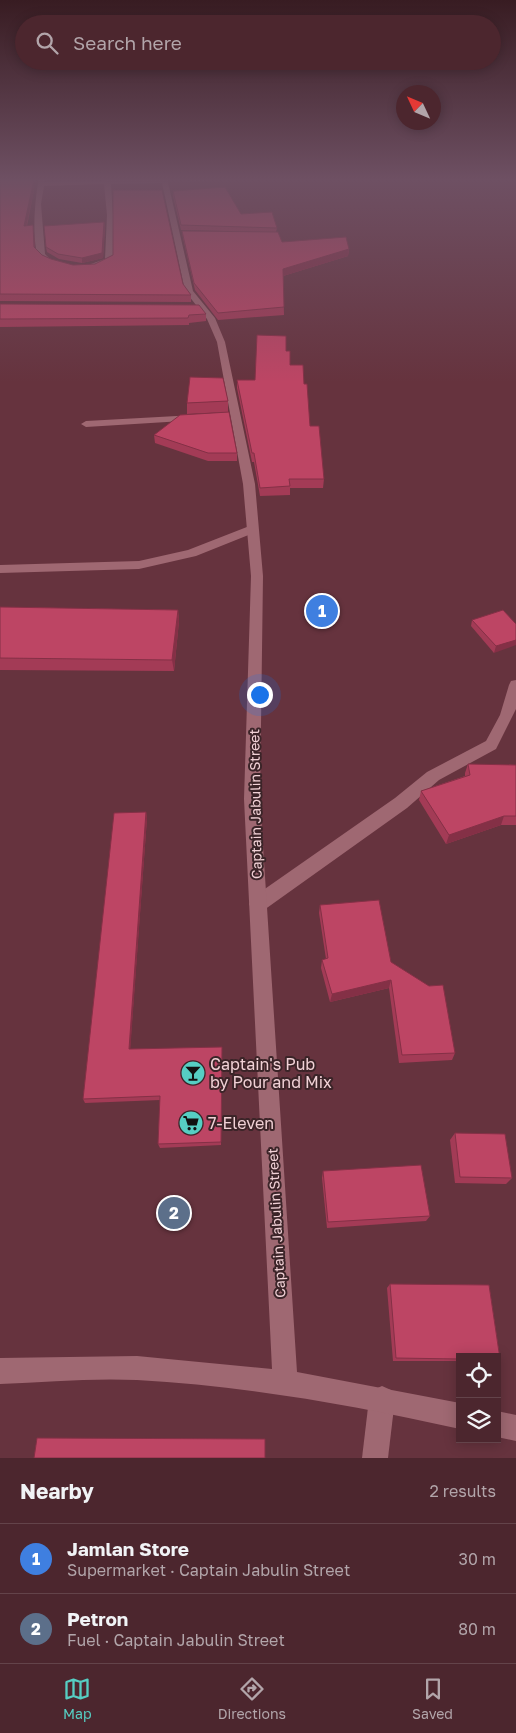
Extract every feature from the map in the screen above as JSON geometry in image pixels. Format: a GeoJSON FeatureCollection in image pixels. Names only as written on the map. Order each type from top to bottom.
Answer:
{"type":"FeatureCollection","features":[{"type":"Feature","properties":{"kind":"street"},"geometry":{"type":"LineString","coordinates":[[40,246],[40,254],[51,263],[67,266]]}},
{"type":"Feature","properties":{"kind":"street"},"geometry":{"type":"LineString","coordinates":[[86,266],[106,263],[109,260],[109,246]]}},
{"type":"Feature","properties":{"kind":"street","name":"Captain Jabulin Street"},"geometry":{"type":"LineString","coordinates":[[183,246],[189,291],[195,307],[211,318],[221,342],[232,416],[249,484],[257,576],[252,799],[285,1384]]}},
{"type":"Feature","properties":{"kind":"street"},"geometry":{"type":"LineString","coordinates":[[86,424],[208,418]]}},
{"type":"Feature","properties":{"kind":"street"},"geometry":{"type":"LineString","coordinates":[[0,569],[139,566],[192,553],[252,529]]}},
{"type":"Feature","properties":{"kind":"street"},"geometry":{"type":"LineString","coordinates":[[258,904],[401,803],[433,776],[491,746],[507,714],[516,685]]}},
{"type":"Feature","properties":{"kind":"street"},"geometry":{"type":"LineString","coordinates":[[0,1371],[135,1368],[215,1374],[382,1399],[456,1415]]}},
{"type":"Feature","properties":{"kind":"street"},"geometry":{"type":"LineString","coordinates":[[376,1458],[382,1399]]}},
{"type":"Feature","properties":{"kind":"street"},"geometry":{"type":"LineString","coordinates":[[501,1425],[516,1428]]}},
{"type":"Feature","properties":{"kind":"building"},"geometry":{"type":"Polygon","coordinates":[[[0,246],[34,246],[42,255],[73,265],[95,264],[113,255],[113,246],[175,246],[183,284],[191,295],[0,294],[0,246]]]}},
{"type":"Feature","properties":{"kind":"building"},"geometry":{"type":"Polygon","coordinates":[[[102,246],[102,253],[82,258],[58,254],[46,247],[102,246]]]}},
{"type":"Feature","properties":{"kind":"building"},"geometry":{"type":"Polygon","coordinates":[[[185,246],[348,246],[349,249],[283,269],[284,307],[218,313],[194,283],[185,246]]]}},
{"type":"Feature","properties":{"kind":"building"},"geometry":{"type":"Polygon","coordinates":[[[0,304],[199,305],[206,314],[189,315],[188,318],[0,319],[0,304]]]}},
{"type":"Feature","properties":{"kind":"building"},"geometry":{"type":"Polygon","coordinates":[[[257,335],[286,336],[286,351],[290,351],[290,365],[303,365],[304,384],[307,384],[310,426],[319,426],[324,479],[289,479],[290,486],[260,488],[237,380],[255,380],[257,335]]]}},
{"type":"Feature","properties":{"kind":"building"},"geometry":{"type":"Polygon","coordinates":[[[190,377],[223,378],[228,401],[187,403],[190,377]]]}},
{"type":"Feature","properties":{"kind":"building"},"geometry":{"type":"Polygon","coordinates":[[[229,412],[237,453],[208,453],[154,435],[180,415],[229,412]]]}},
{"type":"Feature","properties":{"kind":"building"},"geometry":{"type":"Polygon","coordinates":[[[0,607],[178,610],[172,660],[0,658],[0,607]]]}},
{"type":"Feature","properties":{"kind":"building"},"geometry":{"type":"Polygon","coordinates":[[[503,610],[516,624],[516,640],[496,646],[472,620],[503,610]]]}},
{"type":"Feature","properties":{"kind":"building"},"geometry":{"type":"Polygon","coordinates":[[[468,764],[516,765],[516,816],[504,816],[449,835],[421,791],[470,775],[468,764]]]}},
{"type":"Feature","properties":{"kind":"building"},"geometry":{"type":"Polygon","coordinates":[[[146,812],[129,1049],[222,1047],[221,1142],[158,1144],[160,1096],[83,1099],[114,813],[146,812]]]}},
{"type":"Feature","properties":{"kind":"building"},"geometry":{"type":"Polygon","coordinates":[[[379,900],[391,962],[429,986],[443,985],[455,1053],[402,1055],[391,980],[332,994],[322,960],[328,958],[320,905],[379,900]]]}},
{"type":"Feature","properties":{"kind":"building"},"geometry":{"type":"Polygon","coordinates":[[[455,1133],[505,1134],[512,1178],[460,1177],[455,1133]]]}},
{"type":"Feature","properties":{"kind":"building"},"geometry":{"type":"Polygon","coordinates":[[[421,1165],[430,1216],[328,1222],[323,1171],[421,1165]]]}},
{"type":"Feature","properties":{"kind":"building"},"geometry":{"type":"Polygon","coordinates":[[[390,1284],[489,1285],[499,1353],[456,1353],[456,1359],[396,1358],[390,1284]]]}},
{"type":"Feature","properties":{"kind":"building"},"geometry":{"type":"Polygon","coordinates":[[[37,1438],[265,1439],[265,1458],[34,1458],[37,1438]]]}},
{"type":"Feature","properties":{"kind":"place","name":"Jamlan Store"},"geometry":{"type":"Point","coordinates":[322,611]}},
{"type":"Feature","properties":{"kind":"place","name":"Captain's Pub by Pour and Mix"},"geometry":{"type":"Point","coordinates":[193,1073]}},
{"type":"Feature","properties":{"kind":"place","name":"7-Eleven"},"geometry":{"type":"Point","coordinates":[191,1123]}},
{"type":"Feature","properties":{"kind":"place","name":"Petron"},"geometry":{"type":"Point","coordinates":[174,1213]}}]}
